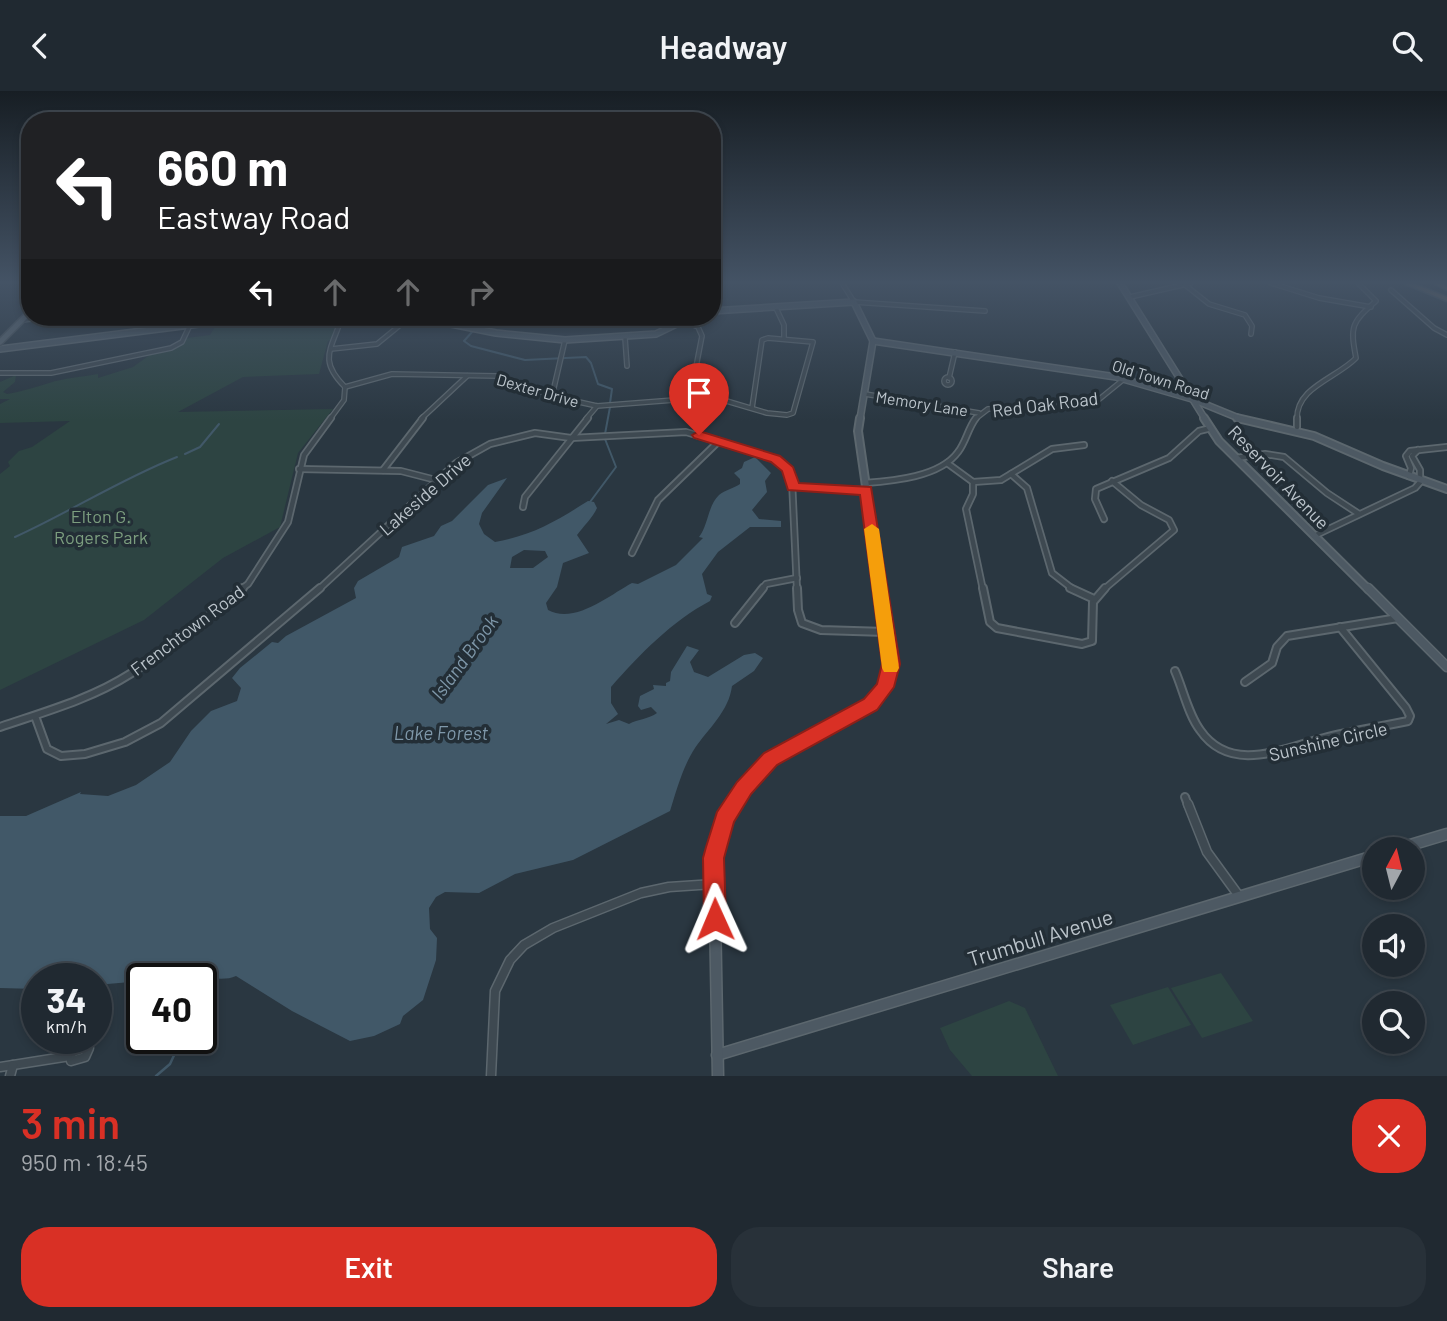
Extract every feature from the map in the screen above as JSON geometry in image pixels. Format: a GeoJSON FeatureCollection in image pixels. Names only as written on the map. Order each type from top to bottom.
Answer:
{"type":"FeatureCollection","features":[{"type":"Feature","properties":{"kind":"main road"},"geometry":{"type":"LineString","coordinates":[[0,342],[13,329]]}},
{"type":"Feature","properties":{"kind":"main road"},"geometry":{"type":"LineString","coordinates":[[0,349],[159,329]]}},
{"type":"Feature","properties":{"kind":"main road"},"geometry":{"type":"LineString","coordinates":[[476,329],[565,340],[625,338],[656,334],[667,329]]}},
{"type":"Feature","properties":{"kind":"main road"},"geometry":{"type":"LineString","coordinates":[[718,1076],[714,858],[720,830],[744,788],[770,759],[871,704],[885,687],[889,675],[891,664],[887,632],[858,431],[873,341],[867,329]]}},
{"type":"Feature","properties":{"kind":"main road","name":"Reservoir Avenue"},"geometry":{"type":"LineString","coordinates":[[1149,329],[1211,428],[1234,458],[1445,663]]}},
{"type":"Feature","properties":{"kind":"main road","name":"Old Town Road"},"geometry":{"type":"LineString","coordinates":[[873,341],[1124,379],[1192,399],[1245,421],[1314,436],[1447,489]]}},
{"type":"Feature","properties":{"kind":"main road"},"geometry":{"type":"LineString","coordinates":[[1425,841],[1447,834]]}},
{"type":"Feature","properties":{"kind":"main road","name":"Trumbull Avenue"},"geometry":{"type":"LineString","coordinates":[[718,1055],[1362,860]]}},
{"type":"Feature","properties":{"kind":"street"},"geometry":{"type":"LineString","coordinates":[[0,373],[51,373],[171,348],[182,342],[188,329]]}},
{"type":"Feature","properties":{"kind":"street"},"geometry":{"type":"LineString","coordinates":[[338,329],[328,369],[345,387]]}},
{"type":"Feature","properties":{"kind":"street"},"geometry":{"type":"LineString","coordinates":[[331,349],[377,344],[395,329]]}},
{"type":"Feature","properties":{"kind":"street"},"geometry":{"type":"LineString","coordinates":[[690,398],[702,336],[699,329]]}},
{"type":"Feature","properties":{"kind":"street"},"geometry":{"type":"LineString","coordinates":[[752,408],[761,341],[765,338],[784,339],[784,329]]}},
{"type":"Feature","properties":{"kind":"street"},"geometry":{"type":"LineString","coordinates":[[1251,334],[1252,329]]}},
{"type":"Feature","properties":{"kind":"street"},"geometry":{"type":"LineString","coordinates":[[1297,427],[1296,412],[1317,383],[1352,365],[1356,358],[1352,329]]}},
{"type":"Feature","properties":{"kind":"street"},"geometry":{"type":"LineString","coordinates":[[625,338],[627,366]]}},
{"type":"Feature","properties":{"kind":"street","name":"Dexter Drive"},"geometry":{"type":"LineString","coordinates":[[345,387],[392,374],[508,378],[552,396],[597,406],[718,398],[783,417],[793,413],[813,343],[807,340],[784,339]]}},
{"type":"Feature","properties":{"kind":"street"},"geometry":{"type":"LineString","coordinates":[[552,396],[565,340]]}},
{"type":"Feature","properties":{"kind":"street"},"geometry":{"type":"LineString","coordinates":[[949,378],[955,352]]}},
{"type":"Feature","properties":{"kind":"street"},"geometry":{"type":"LineString","coordinates":[[383,470],[417,423],[467,376]]}},
{"type":"Feature","properties":{"kind":"street","name":"Red Oak Road"},"geometry":{"type":"LineString","coordinates":[[947,464],[959,452],[971,423],[979,413],[999,407],[1097,401],[1124,379]]}},
{"type":"Feature","properties":{"kind":"street","name":"Frenchtown Road"},"geometry":{"type":"LineString","coordinates":[[0,727],[71,703],[129,675],[238,594],[268,558],[288,522],[299,469],[306,451],[344,400],[345,387]]}},
{"type":"Feature","properties":{"kind":"street","name":"Memory Lane"},"geometry":{"type":"LineString","coordinates":[[865,394],[979,413]]}},
{"type":"Feature","properties":{"kind":"street"},"geometry":{"type":"LineString","coordinates":[[523,507],[525,497],[597,406]]}},
{"type":"Feature","properties":{"kind":"street"},"geometry":{"type":"LineString","coordinates":[[1104,519],[1094,493],[1099,487],[1172,456],[1199,431],[1211,428]]}},
{"type":"Feature","properties":{"kind":"street","name":"Lakeside Drive"},"geometry":{"type":"LineString","coordinates":[[35,716],[47,749],[61,756],[100,750],[152,729],[294,612],[436,480],[464,457],[499,440],[535,433],[571,438],[679,432],[719,441],[775,459],[788,470],[793,487]]}},
{"type":"Feature","properties":{"kind":"street"},"geometry":{"type":"LineString","coordinates":[[632,553],[658,500],[719,441]]}},
{"type":"Feature","properties":{"kind":"street"},"geometry":{"type":"LineString","coordinates":[[887,632],[807,627],[798,615],[793,487],[865,487],[947,464],[973,482],[999,480],[1050,450],[1084,445]]}},
{"type":"Feature","properties":{"kind":"street"},"geometry":{"type":"LineString","coordinates":[[1314,536],[1415,488],[1421,480],[1420,470],[1412,454],[1431,447]]}},
{"type":"Feature","properties":{"kind":"street"},"geometry":{"type":"LineString","coordinates":[[1438,447],[1447,454]]}},
{"type":"Feature","properties":{"kind":"street"},"geometry":{"type":"LineString","coordinates":[[1409,476],[1411,471],[1406,456],[1408,452],[1418,448],[1447,447]]}},
{"type":"Feature","properties":{"kind":"street"},"geometry":{"type":"LineString","coordinates":[[1234,458],[1281,455],[1327,493],[1359,514]]}},
{"type":"Feature","properties":{"kind":"street"},"geometry":{"type":"LineString","coordinates":[[299,469],[383,470],[416,474],[436,480]]}},
{"type":"Feature","properties":{"kind":"street"},"geometry":{"type":"LineString","coordinates":[[1011,474],[1027,488],[1052,573],[1067,587],[1094,599]]}},
{"type":"Feature","properties":{"kind":"street"},"geometry":{"type":"LineString","coordinates":[[973,482],[973,494],[966,509],[992,625],[1087,644],[1093,638],[1094,599],[1111,580],[1174,530],[1169,520],[1141,505],[1112,481]]}},
{"type":"Feature","properties":{"kind":"street"},"geometry":{"type":"LineString","coordinates":[[735,622],[766,584],[797,578]]}},
{"type":"Feature","properties":{"kind":"street"},"geometry":{"type":"LineString","coordinates":[[1245,682],[1272,663],[1277,646],[1287,636],[1398,618]]}},
{"type":"Feature","properties":{"kind":"street","name":"Sunshine Circle"},"geometry":{"type":"LineString","coordinates":[[1175,671],[1200,731],[1220,748],[1240,755],[1268,755],[1323,738],[1408,722],[1410,716],[1406,708],[1340,627]]}},
{"type":"Feature","properties":{"kind":"street"},"geometry":{"type":"LineString","coordinates":[[1185,797],[1207,852],[1239,896]]}},
{"type":"Feature","properties":{"kind":"street"},"geometry":{"type":"LineString","coordinates":[[491,1076],[495,991],[510,960],[524,945],[553,928],[640,893],[669,887],[714,884]]}},
{"type":"Feature","properties":{"kind":"street"},"geometry":{"type":"LineString","coordinates":[[0,1067],[70,1056]]}},
{"type":"Feature","properties":{"kind":"street"},"geometry":{"type":"LineString","coordinates":[[10,1076],[13,1065]]}},
{"type":"Feature","properties":{"kind":"green space","name":"Elton G. Rogers Park"},"geometry":{"type":"Polygon","coordinates":[[[214,329],[336,329],[333,339],[328,341],[319,374],[243,377],[178,412],[333,409],[298,453],[280,527],[223,558],[144,620],[0,690],[0,474],[10,466],[8,462],[19,451],[32,447],[70,421],[0,423],[0,404],[10,399],[0,399],[0,382],[16,375],[15,382],[3,392],[7,394],[55,381],[98,374],[98,378],[133,367],[151,354],[175,348],[187,338],[210,335],[214,329]]]}},
{"type":"Feature","properties":{"kind":"green space"},"geometry":{"type":"Polygon","coordinates":[[[1221,973],[1253,1021],[1202,1038],[1171,988],[1221,973]]]}},
{"type":"Feature","properties":{"kind":"green space"},"geometry":{"type":"Polygon","coordinates":[[[1168,987],[1191,1025],[1133,1045],[1110,1005],[1168,987]]]}},
{"type":"Feature","properties":{"kind":"green space"},"geometry":{"type":"Polygon","coordinates":[[[1009,1001],[1025,1008],[1058,1076],[972,1076],[950,1050],[940,1028],[1009,1001]]]}},
{"type":"Feature","properties":{"kind":"water","name":"Lake Forest"},"geometry":{"type":"Polygon","coordinates":[[[755,457],[771,473],[765,481],[767,492],[752,510],[759,519],[781,521],[781,527],[750,527],[718,552],[702,574],[707,594],[712,596],[710,601],[657,639],[611,687],[611,703],[618,714],[606,724],[619,720],[629,724],[657,713],[651,707],[641,710],[638,706],[640,696],[654,689],[653,685],[666,686],[687,646],[699,650],[690,662],[694,672],[708,677],[744,655],[755,653],[763,658],[754,671],[732,686],[727,704],[687,763],[670,811],[573,860],[515,874],[479,893],[445,892],[436,897],[429,908],[430,929],[437,938],[436,960],[423,1000],[403,1016],[400,1024],[374,1036],[350,1041],[292,1011],[236,976],[217,979],[217,963],[126,963],[126,982],[112,984],[112,963],[21,963],[21,989],[0,988],[0,816],[26,816],[81,792],[80,794],[108,796],[136,785],[170,762],[191,731],[211,711],[237,701],[241,688],[232,678],[240,668],[272,642],[278,643],[356,598],[354,588],[358,581],[399,557],[402,547],[434,536],[441,526],[452,521],[488,485],[507,478],[482,513],[479,524],[484,534],[495,542],[533,531],[588,501],[594,502],[597,508],[577,535],[589,553],[563,563],[557,587],[546,603],[548,610],[558,614],[570,614],[592,606],[632,583],[638,584],[676,565],[703,538],[699,537],[715,499],[740,484],[740,479],[734,473],[742,468],[744,462],[755,457]],[[524,550],[512,557],[510,568],[533,568],[548,557],[545,551],[524,550]]]}},
{"type":"Feature","properties":{"kind":"waterway","name":"Island Brook"},"geometry":{"type":"LineString","coordinates":[[472,332],[464,341],[471,346],[525,360],[586,357],[591,363],[598,384],[612,389],[610,403]]}},
{"type":"Feature","properties":{"kind":"waterway","name":"Island Brook"},"geometry":{"type":"LineString","coordinates":[[605,434],[610,407]]}},
{"type":"Feature","properties":{"kind":"waterway"},"geometry":{"type":"LineString","coordinates":[[185,454],[200,447],[219,424]]}},
{"type":"Feature","properties":{"kind":"waterway","name":"Island Brook"},"geometry":{"type":"LineString","coordinates":[[590,502],[616,467],[605,439]]}},
{"type":"Feature","properties":{"kind":"waterway"},"geometry":{"type":"LineString","coordinates":[[15,537],[177,457]]}},
{"type":"Feature","properties":{"kind":"waterway","name":"Island Brook"},"geometry":{"type":"LineString","coordinates":[[156,1076],[170,1064],[175,1054]]}},
{"type":"Feature","properties":{"kind":"slow traffic"},"geometry":{"type":"LineString","coordinates":[[872,529],[891,668]]}},
{"type":"Feature","properties":{"kind":"route"},"geometry":{"type":"LineString","coordinates":[[699,435],[775,459],[788,470],[793,487],[866,491],[891,664],[885,687],[871,704],[770,759],[730,808],[720,830],[714,858],[715,919]]}}]}
